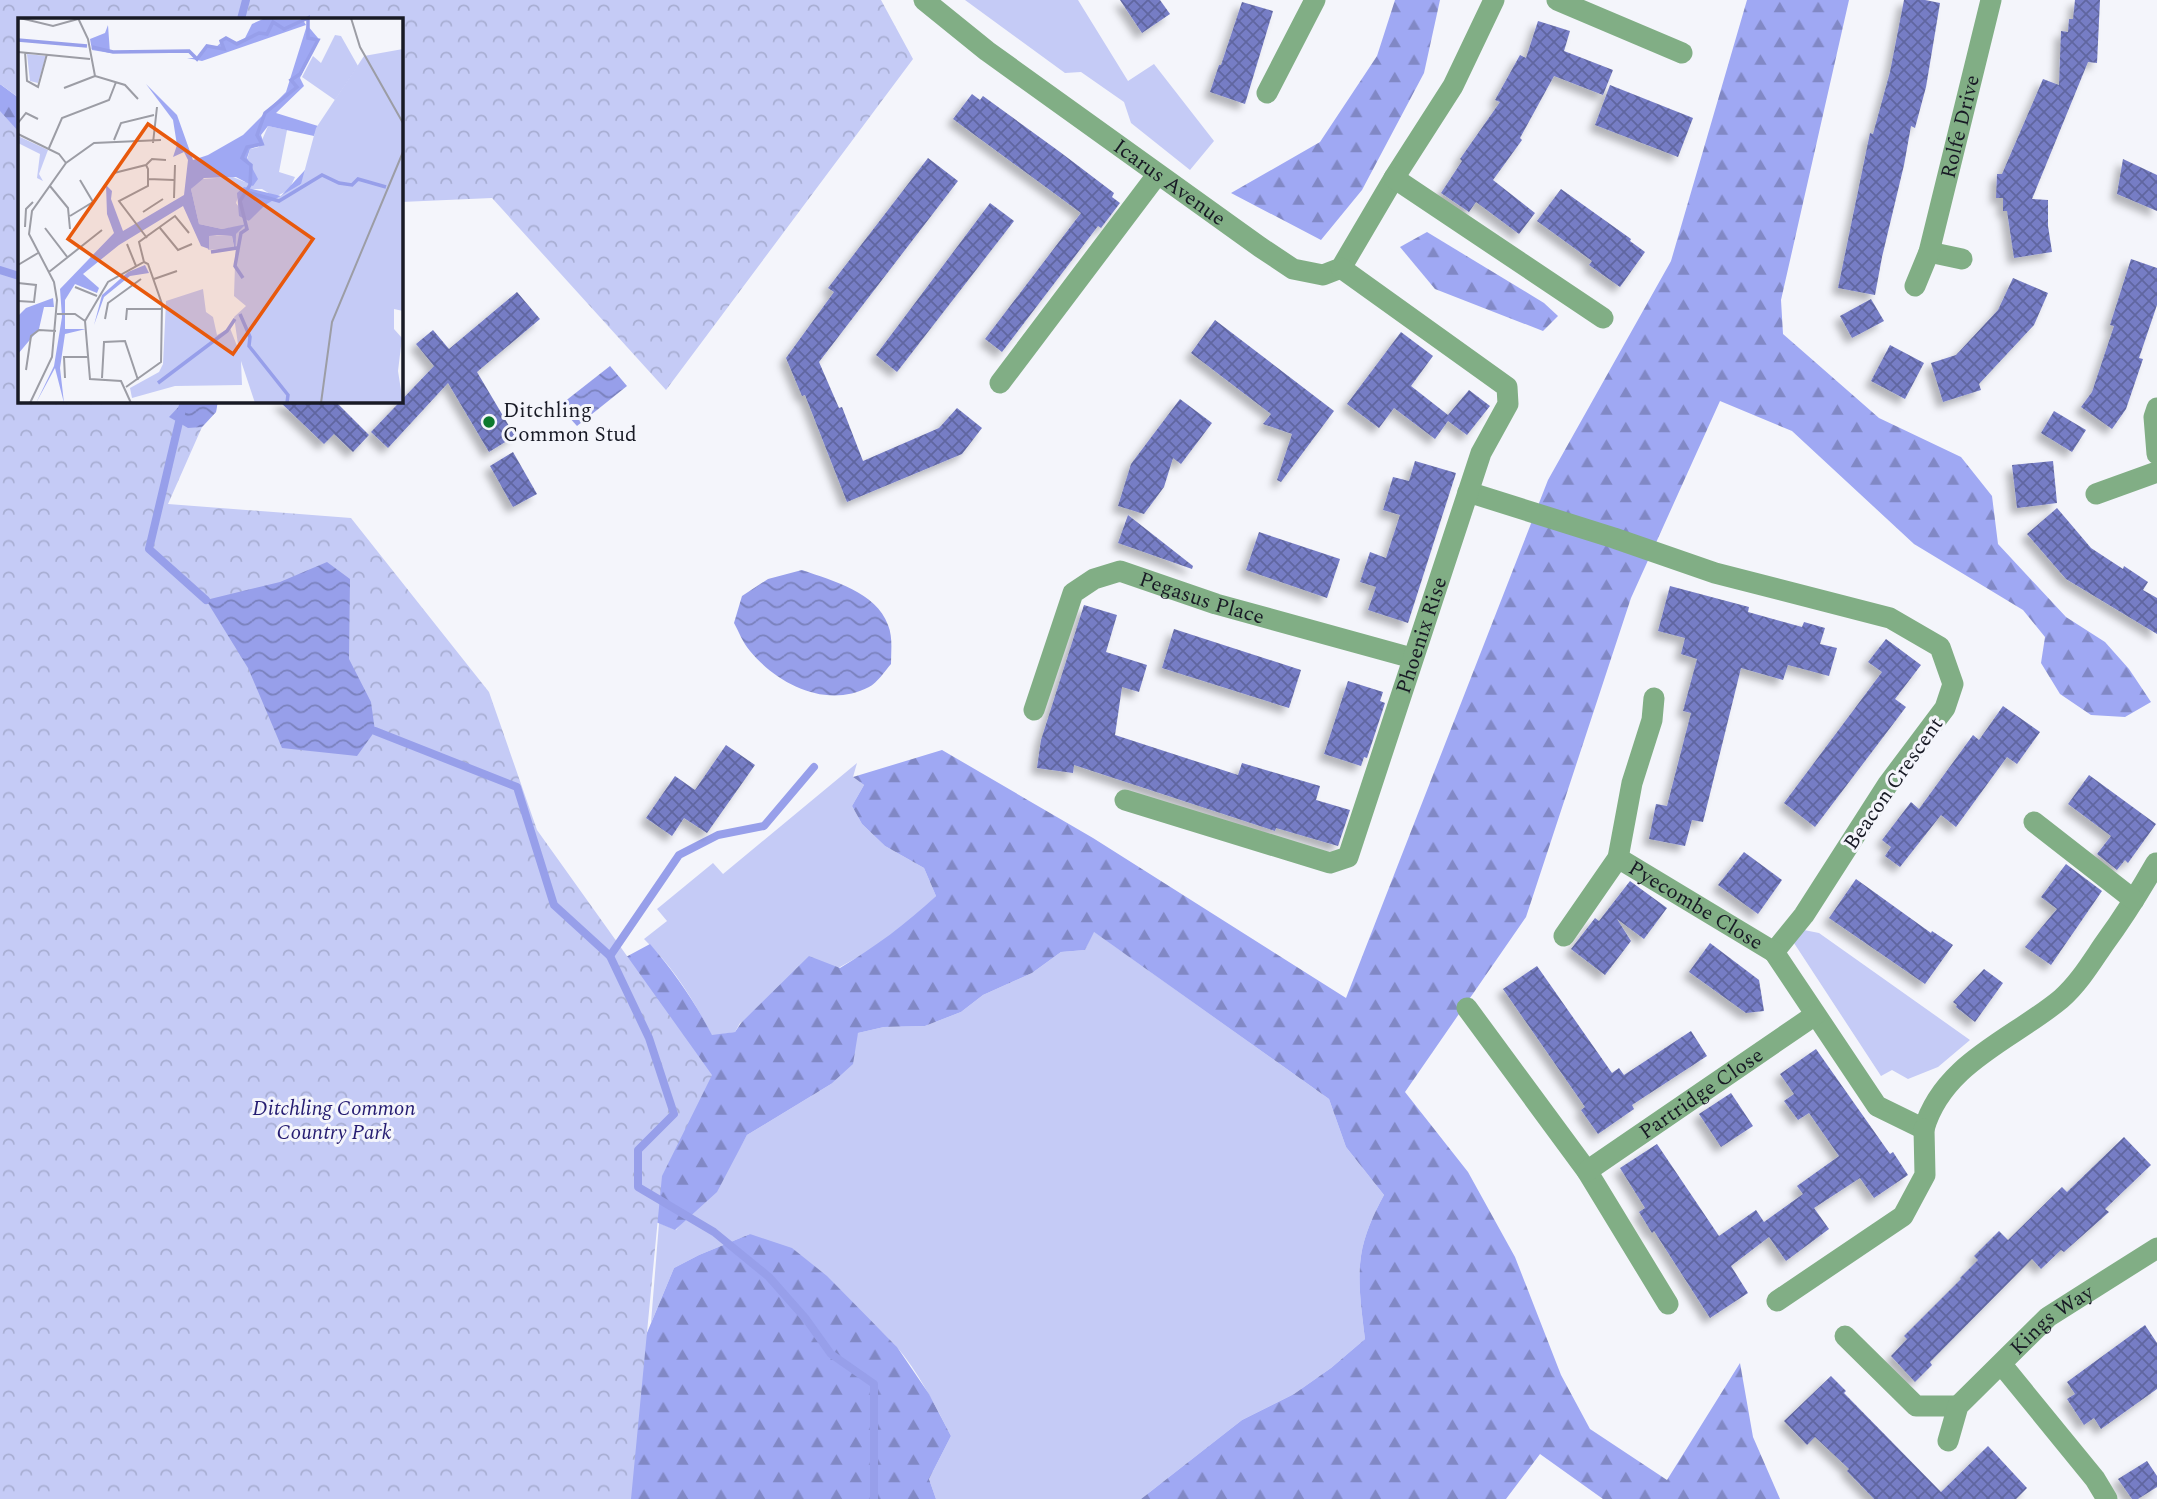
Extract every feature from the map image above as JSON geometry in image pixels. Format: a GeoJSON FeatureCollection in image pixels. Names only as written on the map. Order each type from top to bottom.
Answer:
{"type":"FeatureCollection","features":[{"type":"Feature","properties":{"kind":"street","name":"Icarus Avenue"},"geometry":{"type":"LineString","coordinates":[[924,0],[987,51],[1157,175],[1293,269],[1324,275],[1341,268]]}},
{"type":"Feature","properties":{"kind":"street"},"geometry":{"type":"LineString","coordinates":[[1267,93],[1315,0]]}},
{"type":"Feature","properties":{"kind":"street"},"geometry":{"type":"LineString","coordinates":[[1341,268],[1453,86],[1494,0]]}},
{"type":"Feature","properties":{"kind":"street"},"geometry":{"type":"LineString","coordinates":[[1557,0],[1682,53]]}},
{"type":"Feature","properties":{"kind":"street","name":"Rolfe Drive"},"geometry":{"type":"LineString","coordinates":[[1915,286],[1929,252],[1991,0]]}},
{"type":"Feature","properties":{"kind":"street"},"geometry":{"type":"LineString","coordinates":[[1000,383],[1157,175]]}},
{"type":"Feature","properties":{"kind":"street"},"geometry":{"type":"LineString","coordinates":[[1394,178],[1604,318]]}},
{"type":"Feature","properties":{"kind":"street"},"geometry":{"type":"LineString","coordinates":[[1929,252],[1962,259]]}},
{"type":"Feature","properties":{"kind":"street","name":"Phoenix Rise"},"geometry":{"type":"LineString","coordinates":[[1125,800],[1330,863],[1349,858],[1481,453],[1508,404],[1507,387],[1341,268]]}},
{"type":"Feature","properties":{"kind":"street"},"geometry":{"type":"LineString","coordinates":[[2157,408],[2154,417],[2157,454]]}},
{"type":"Feature","properties":{"kind":"street"},"geometry":{"type":"LineString","coordinates":[[2096,494],[2157,472]]}},
{"type":"Feature","properties":{"kind":"street","name":"Beacon Crescent"},"geometry":{"type":"LineString","coordinates":[[1468,492],[1715,573],[1890,618],[1940,647],[1953,684],[1945,708],[1888,784],[1804,915],[1774,952]]}},
{"type":"Feature","properties":{"kind":"street","name":"Pegasus Place"},"geometry":{"type":"LineString","coordinates":[[1034,710],[1073,593],[1094,579],[1120,571],[1216,604],[1412,658]]}},
{"type":"Feature","properties":{"kind":"street","name":"Pyecombe Close"},"geometry":{"type":"LineString","coordinates":[[1564,936],[1618,858],[1632,783],[1651,720],[1654,698]]}},
{"type":"Feature","properties":{"kind":"street"},"geometry":{"type":"LineString","coordinates":[[2034,822],[2134,900]]}},
{"type":"Feature","properties":{"kind":"street","name":"Pyecombe Close"},"geometry":{"type":"LineString","coordinates":[[1618,858],[1774,952]]}},
{"type":"Feature","properties":{"kind":"street"},"geometry":{"type":"LineString","coordinates":[[1777,1301],[1903,1216],[1925,1175],[1924,1129],[1929,1111],[1957,1074],[1988,1048],[2061,999],[2081,977],[2156,863]]}},
{"type":"Feature","properties":{"kind":"street"},"geometry":{"type":"LineString","coordinates":[[1774,952],[1877,1106],[1924,1129]]}},
{"type":"Feature","properties":{"kind":"street"},"geometry":{"type":"LineString","coordinates":[[1467,1008],[1587,1171],[1668,1304]]}},
{"type":"Feature","properties":{"kind":"street","name":"Partridge Close"},"geometry":{"type":"LineString","coordinates":[[1587,1171],[1815,1015]]}},
{"type":"Feature","properties":{"kind":"street","name":"Kings Way"},"geometry":{"type":"LineString","coordinates":[[1958,1406],[2048,1317],[2157,1248]]}},
{"type":"Feature","properties":{"kind":"street"},"geometry":{"type":"LineString","coordinates":[[1845,1336],[1916,1406],[1958,1406],[1948,1441]]}},
{"type":"Feature","properties":{"kind":"street"},"geometry":{"type":"LineString","coordinates":[[2002,1365],[2095,1479],[2107,1499]]}},
{"type":"Feature","properties":{"kind":"green space"},"geometry":{"type":"Polygon","coordinates":[[[0,0],[881,0],[913,59],[666,390],[492,198],[402,202],[402,18],[18,18],[18,97],[0,84],[0,0]]]}},
{"type":"Feature","properties":{"kind":"green space"},"geometry":{"type":"Polygon","coordinates":[[[965,0],[1078,0],[1128,81],[1154,64],[1214,141],[1190,170],[1131,123],[1124,102],[1081,72],[1065,73],[965,0]]]}},
{"type":"Feature","properties":{"kind":"green space"},"geometry":{"type":"Polygon","coordinates":[[[1395,0],[1440,0],[1424,73],[1362,190],[1321,240],[1231,193],[1320,142],[1377,56],[1395,0]]]}},
{"type":"Feature","properties":{"kind":"green space"},"geometry":{"type":"Polygon","coordinates":[[[1747,0],[1849,0],[1781,300],[1783,334],[1879,418],[1961,457],[1992,496],[1998,544],[2066,617],[2105,642],[2129,669],[2151,702],[2125,717],[2091,715],[2060,694],[2041,663],[2045,637],[2023,610],[1914,544],[1792,431],[1720,401],[1631,598],[1526,917],[1405,1092],[1468,1172],[1515,1257],[1561,1375],[1590,1429],[1667,1480],[1740,1363],[1753,1437],[1780,1499],[1603,1499],[1540,1454],[1506,1499],[1141,1499],[1242,1420],[1294,1394],[1331,1368],[1365,1339],[1360,1287],[1361,1256],[1370,1224],[1384,1195],[1346,1147],[1329,1099],[1094,932],[1085,950],[1061,952],[1032,973],[983,995],[961,1012],[925,1026],[884,1027],[858,1033],[853,1064],[831,1084],[747,1135],[717,1192],[675,1230],[629,1211],[587,978],[650,944],[684,988],[712,1035],[735,1032],[809,956],[840,968],[853,960],[902,926],[936,896],[924,868],[885,846],[862,824],[852,806],[864,785],[853,777],[942,750],[1093,838],[1346,998],[1548,480],[1671,261],[1747,0]]]}},
{"type":"Feature","properties":{"kind":"green space"},"geometry":{"type":"Polygon","coordinates":[[[0,84],[18,97],[18,287],[0,279],[0,84]]]}},
{"type":"Feature","properties":{"kind":"green space","name":"Ditchling Common Country Park"},"geometry":{"type":"Polygon","coordinates":[[[0,111],[18,131],[18,402],[217,402],[216,412],[202,427],[168,504],[351,518],[489,692],[537,830],[712,1075],[662,1176],[631,1499],[0,1499],[0,111]]]}},
{"type":"Feature","properties":{"kind":"green space"},"geometry":{"type":"Polygon","coordinates":[[[1427,232],[1544,303],[1558,316],[1543,331],[1435,289],[1400,247],[1427,232]]]}},
{"type":"Feature","properties":{"kind":"green space"},"geometry":{"type":"Polygon","coordinates":[[[857,763],[853,777],[864,785],[852,806],[862,824],[885,846],[924,868],[936,896],[911,920],[874,948],[740,1023],[735,1032],[712,1036],[682,984],[644,939],[667,921],[657,909],[713,863],[723,874],[857,763]]]}},
{"type":"Feature","properties":{"kind":"green space"},"geometry":{"type":"Polygon","coordinates":[[[1804,930],[1819,933],[1970,1040],[1938,1067],[1908,1079],[1892,1070],[1881,1076],[1794,943],[1804,930]]]}},
{"type":"Feature","properties":{"kind":"green space"},"geometry":{"type":"Polygon","coordinates":[[[1093,931],[1329,1099],[1346,1147],[1384,1195],[1370,1224],[1361,1256],[1360,1287],[1365,1339],[1331,1368],[1294,1394],[1242,1420],[1141,1499],[936,1499],[929,1479],[951,1436],[911,1366],[895,1345],[862,1314],[750,1234],[674,1268],[651,1323],[659,1223],[676,1230],[731,1163],[747,1135],[831,1084],[858,1033],[884,1027],[925,1026],[961,1012],[983,995],[1032,973],[1061,952],[1085,950],[1093,931]]]}},
{"type":"Feature","properties":{"kind":"green space"},"geometry":{"type":"Polygon","coordinates":[[[750,1234],[792,1248],[827,1276],[897,1347],[929,1394],[951,1436],[929,1479],[936,1499],[616,1499],[634,1364],[674,1268],[750,1234]]]}},
{"type":"Feature","properties":{"kind":"water"},"geometry":{"type":"Polygon","coordinates":[[[610,366],[627,386],[577,426],[559,406],[610,366]]]}},
{"type":"Feature","properties":{"kind":"water"},"geometry":{"type":"Polygon","coordinates":[[[183,402],[218,402],[216,412],[202,427],[188,428],[169,417],[183,402]]]}},
{"type":"Feature","properties":{"kind":"water"},"geometry":{"type":"Polygon","coordinates":[[[327,562],[350,579],[349,659],[371,702],[375,731],[357,756],[282,748],[248,668],[206,600],[280,582],[327,562]]]}},
{"type":"Feature","properties":{"kind":"water"},"geometry":{"type":"Polygon","coordinates":[[[802,570],[852,589],[874,604],[882,614],[891,634],[891,664],[869,687],[837,695],[804,690],[774,674],[743,641],[734,623],[742,596],[768,579],[802,570]]]}},
{"type":"Feature","properties":{"kind":"building"},"geometry":{"type":"Polygon","coordinates":[[[1120,0],[1160,0],[1170,14],[1142,33],[1120,0]]]}},
{"type":"Feature","properties":{"kind":"building"},"geometry":{"type":"Polygon","coordinates":[[[1904,0],[1940,3],[1926,87],[1915,128],[1911,126],[1875,295],[1838,288],[1870,133],[1873,134],[1890,72],[1904,0]]]}},
{"type":"Feature","properties":{"kind":"building"},"geometry":{"type":"Polygon","coordinates":[[[2075,0],[2100,0],[2097,63],[2088,62],[2032,199],[2048,200],[2052,252],[2014,258],[2007,211],[2003,211],[2003,198],[1996,198],[1997,174],[2002,174],[2043,79],[2059,85],[2061,31],[2068,32],[2069,19],[2073,19],[2075,0]]]}},
{"type":"Feature","properties":{"kind":"building"},"geometry":{"type":"Polygon","coordinates":[[[1242,2],[1273,11],[1245,104],[1210,92],[1242,2]]]}},
{"type":"Feature","properties":{"kind":"building"},"geometry":{"type":"Polygon","coordinates":[[[1538,21],[1570,31],[1564,51],[1613,70],[1603,95],[1554,76],[1520,138],[1522,140],[1493,180],[1535,213],[1519,234],[1476,202],[1469,212],[1441,193],[1462,161],[1460,159],[1500,102],[1495,100],[1520,55],[1526,58],[1538,21]]]}},
{"type":"Feature","properties":{"kind":"building"},"geometry":{"type":"Polygon","coordinates":[[[1610,85],[1693,118],[1678,157],[1595,125],[1610,85]]]}},
{"type":"Feature","properties":{"kind":"building"},"geometry":{"type":"Polygon","coordinates":[[[972,94],[980,100],[983,96],[1060,152],[1114,193],[1112,197],[1120,203],[1101,228],[1098,226],[1002,352],[985,339],[1081,213],[953,119],[972,94]]]}},
{"type":"Feature","properties":{"kind":"building"},"geometry":{"type":"Polygon","coordinates":[[[928,158],[958,181],[819,362],[839,408],[842,407],[863,461],[939,428],[957,408],[982,428],[962,454],[847,502],[805,395],[802,396],[786,358],[834,292],[828,288],[928,158]]]}},
{"type":"Feature","properties":{"kind":"building"},"geometry":{"type":"Polygon","coordinates":[[[2123,159],[2157,175],[2157,211],[2117,194],[2123,159]]]}},
{"type":"Feature","properties":{"kind":"building"},"geometry":{"type":"Polygon","coordinates":[[[1561,189],[1645,252],[1620,287],[1589,265],[1592,261],[1537,221],[1561,189]]]}},
{"type":"Feature","properties":{"kind":"building"},"geometry":{"type":"Polygon","coordinates":[[[990,203],[1014,221],[897,372],[876,355],[990,203]]]}},
{"type":"Feature","properties":{"kind":"building"},"geometry":{"type":"Polygon","coordinates":[[[2131,259],[2157,268],[2157,305],[2139,358],[2143,359],[2126,409],[2112,429],[2081,407],[2092,392],[2114,326],[2110,325],[2131,259]]]}},
{"type":"Feature","properties":{"kind":"building"},"geometry":{"type":"Polygon","coordinates":[[[2013,278],[2048,293],[2034,325],[1979,384],[1981,390],[1943,402],[1931,363],[1956,355],[1998,310],[2013,278]]]}},
{"type":"Feature","properties":{"kind":"building"},"geometry":{"type":"Polygon","coordinates":[[[517,292],[540,319],[477,372],[515,436],[489,452],[448,383],[388,448],[371,432],[434,366],[416,344],[433,330],[449,349],[517,292]]]}},
{"type":"Feature","properties":{"kind":"building"},"geometry":{"type":"Polygon","coordinates":[[[1871,299],[1884,321],[1852,338],[1840,316],[1871,299]]]}},
{"type":"Feature","properties":{"kind":"building"},"geometry":{"type":"Polygon","coordinates":[[[1215,320],[1334,411],[1281,482],[1277,480],[1292,434],[1263,424],[1271,414],[1191,353],[1215,320]]]}},
{"type":"Feature","properties":{"kind":"building"},"geometry":{"type":"Polygon","coordinates":[[[1401,332],[1433,356],[1411,386],[1448,415],[1469,390],[1490,406],[1467,435],[1448,421],[1435,439],[1394,408],[1379,428],[1347,404],[1401,332]]]}},
{"type":"Feature","properties":{"kind":"building"},"geometry":{"type":"Polygon","coordinates":[[[1890,345],[1924,363],[1905,399],[1871,381],[1890,345]]]}},
{"type":"Feature","properties":{"kind":"building"},"geometry":{"type":"Polygon","coordinates":[[[1180,399],[1212,423],[1181,464],[1173,458],[1164,487],[1144,514],[1118,506],[1131,464],[1180,399]]]}},
{"type":"Feature","properties":{"kind":"building"},"geometry":{"type":"Polygon","coordinates":[[[280,402],[336,402],[369,435],[353,452],[334,434],[324,444],[280,402]]]}},
{"type":"Feature","properties":{"kind":"building"},"geometry":{"type":"Polygon","coordinates":[[[2054,411],[2086,430],[2072,452],[2041,433],[2054,411]]]}},
{"type":"Feature","properties":{"kind":"building"},"geometry":{"type":"Polygon","coordinates":[[[513,452],[537,494],[513,507],[490,466],[513,452]]]}},
{"type":"Feature","properties":{"kind":"building"},"geometry":{"type":"Polygon","coordinates":[[[1415,461],[1456,473],[1408,623],[1368,610],[1376,587],[1360,582],[1370,552],[1386,558],[1400,515],[1383,510],[1393,477],[1409,481],[1415,461]]]}},
{"type":"Feature","properties":{"kind":"building"},"geometry":{"type":"Polygon","coordinates":[[[2053,461],[2057,503],[2017,508],[2012,465],[2053,461]]]}},
{"type":"Feature","properties":{"kind":"building"},"geometry":{"type":"Polygon","coordinates":[[[2057,508],[2091,548],[2148,582],[2143,590],[2157,598],[2157,634],[2066,579],[2027,534],[2057,508]]]}},
{"type":"Feature","properties":{"kind":"building"},"geometry":{"type":"Polygon","coordinates":[[[1128,515],[1193,566],[1192,569],[1118,543],[1128,515]]]}},
{"type":"Feature","properties":{"kind":"building"},"geometry":{"type":"Polygon","coordinates":[[[1259,532],[1340,559],[1327,598],[1246,570],[1259,532]]]}},
{"type":"Feature","properties":{"kind":"building"},"geometry":{"type":"Polygon","coordinates":[[[1670,586],[1749,607],[1748,612],[1802,627],[1804,622],[1825,628],[1820,644],[1837,648],[1829,676],[1788,665],[1783,680],[1741,668],[1703,822],[1692,820],[1685,846],[1649,839],[1656,804],[1667,806],[1691,713],[1683,711],[1697,659],[1681,654],[1685,638],[1658,631],[1670,586]]]}},
{"type":"Feature","properties":{"kind":"building"},"geometry":{"type":"Polygon","coordinates":[[[1084,605],[1117,615],[1106,652],[1147,665],[1139,692],[1122,687],[1115,735],[1238,775],[1242,763],[1320,786],[1316,800],[1350,810],[1338,846],[1276,828],[1275,831],[1074,765],[1073,773],[1037,768],[1041,740],[1084,605]]]}},
{"type":"Feature","properties":{"kind":"building"},"geometry":{"type":"Polygon","coordinates":[[[1174,629],[1301,670],[1289,708],[1162,668],[1174,629]]]}},
{"type":"Feature","properties":{"kind":"building"},"geometry":{"type":"Polygon","coordinates":[[[1886,639],[1921,665],[1895,699],[1906,707],[1815,827],[1784,803],[1882,672],[1868,662],[1886,639]]]}},
{"type":"Feature","properties":{"kind":"building"},"geometry":{"type":"Polygon","coordinates":[[[1348,681],[1383,692],[1380,701],[1385,703],[1367,758],[1364,757],[1361,766],[1324,754],[1348,681]]]}},
{"type":"Feature","properties":{"kind":"building"},"geometry":{"type":"Polygon","coordinates":[[[2003,706],[2040,732],[2017,764],[2007,757],[1956,827],[1941,815],[1900,867],[1885,856],[1891,847],[1882,840],[1911,802],[1919,809],[1973,735],[1979,740],[2003,706]]]}},
{"type":"Feature","properties":{"kind":"building"},"geometry":{"type":"Polygon","coordinates":[[[726,745],[755,765],[707,833],[684,818],[672,836],[646,818],[675,776],[695,790],[726,745]]]}},
{"type":"Feature","properties":{"kind":"building"},"geometry":{"type":"Polygon","coordinates":[[[2089,775],[2156,824],[2128,863],[2125,860],[2117,870],[2097,854],[2111,836],[2068,804],[2089,775]]]}},
{"type":"Feature","properties":{"kind":"building"},"geometry":{"type":"Polygon","coordinates":[[[1744,852],[1782,880],[1758,914],[1718,885],[1744,852]]]}},
{"type":"Feature","properties":{"kind":"building"},"geometry":{"type":"Polygon","coordinates":[[[2066,864],[2102,891],[2051,965],[2025,947],[2057,909],[2041,897],[2066,864]]]}},
{"type":"Feature","properties":{"kind":"building"},"geometry":{"type":"Polygon","coordinates":[[[1856,879],[1931,933],[1932,931],[1953,945],[1925,984],[1829,918],[1856,879]]]}},
{"type":"Feature","properties":{"kind":"building"},"geometry":{"type":"Polygon","coordinates":[[[1630,881],[1667,908],[1644,939],[1617,919],[1631,941],[1605,975],[1571,949],[1595,918],[1599,921],[1630,881]]]}},
{"type":"Feature","properties":{"kind":"building"},"geometry":{"type":"Polygon","coordinates":[[[1710,943],[1759,980],[1764,1011],[1746,1013],[1689,972],[1710,943]]]}},
{"type":"Feature","properties":{"kind":"building"},"geometry":{"type":"Polygon","coordinates":[[[1537,966],[1612,1073],[1619,1068],[1624,1075],[1691,1031],[1707,1056],[1632,1105],[1634,1109],[1598,1134],[1581,1110],[1585,1107],[1503,989],[1537,966]]]}},
{"type":"Feature","properties":{"kind":"building"},"geometry":{"type":"Polygon","coordinates":[[[1984,969],[2003,983],[1975,1022],[1953,1002],[1984,969]]]}},
{"type":"Feature","properties":{"kind":"building"},"geometry":{"type":"Polygon","coordinates":[[[1816,1049],[1890,1154],[1893,1152],[1908,1175],[1874,1198],[1860,1178],[1814,1208],[1829,1229],[1786,1261],[1769,1237],[1731,1266],[1748,1293],[1710,1318],[1639,1212],[1645,1208],[1620,1168],[1657,1144],[1719,1236],[1756,1210],[1764,1222],[1803,1194],[1797,1186],[1839,1156],[1809,1113],[1798,1120],[1784,1101],[1794,1094],[1780,1074],[1816,1049]]]}},
{"type":"Feature","properties":{"kind":"building"},"geometry":{"type":"Polygon","coordinates":[[[1731,1093],[1753,1126],[1721,1147],[1699,1114],[1731,1093]]]}},
{"type":"Feature","properties":{"kind":"building"},"geometry":{"type":"Polygon","coordinates":[[[2124,1137],[2151,1165],[2105,1209],[2109,1212],[2064,1252],[2061,1250],[2041,1269],[2032,1259],[1930,1362],[1932,1365],[1915,1382],[1891,1356],[1907,1339],[1904,1336],[1961,1279],[1978,1260],[1974,1256],[1999,1231],[2008,1240],[2062,1187],[2067,1192],[2124,1137]]]}},
{"type":"Feature","properties":{"kind":"building"},"geometry":{"type":"Polygon","coordinates":[[[2145,1325],[2157,1343],[2157,1389],[2101,1429],[2094,1418],[2084,1425],[2067,1399],[2075,1394],[2067,1382],[2145,1325]]]}},
{"type":"Feature","properties":{"kind":"building"},"geometry":{"type":"Polygon","coordinates":[[[1831,1376],[1846,1391],[1844,1393],[1941,1492],[1988,1446],[2027,1488],[2016,1499],[1874,1499],[1847,1471],[1849,1469],[1815,1437],[1807,1445],[1784,1421],[1831,1376]]]}},
{"type":"Feature","properties":{"kind":"building"},"geometry":{"type":"Polygon","coordinates":[[[2147,1461],[2157,1476],[2157,1487],[2138,1499],[2132,1499],[2118,1479],[2147,1461]]]}},
{"type":"Feature","properties":{"kind":"waterway"},"geometry":{"type":"LineString","coordinates":[[241,18],[246,0]]}},
{"type":"Feature","properties":{"kind":"waterway"},"geometry":{"type":"LineString","coordinates":[[0,270],[18,276]]}},
{"type":"Feature","properties":{"kind":"waterway"},"geometry":{"type":"LineString","coordinates":[[184,402],[149,549],[206,600]]}},
{"type":"Feature","properties":{"kind":"waterway"},"geometry":{"type":"LineString","coordinates":[[375,731],[517,787],[554,905],[610,956],[649,1038],[674,1114],[638,1150],[638,1187],[714,1232],[769,1277],[806,1319],[831,1354],[874,1384],[874,1499]]}},
{"type":"Feature","properties":{"kind":"waterway"},"geometry":{"type":"LineString","coordinates":[[610,956],[679,855],[718,835],[764,826],[814,767]]}},
{"type":"Feature","properties":{"kind":"place","name":"Ditchling Common Stud"},"geometry":{"type":"Point","coordinates":[489,422]}}]}
